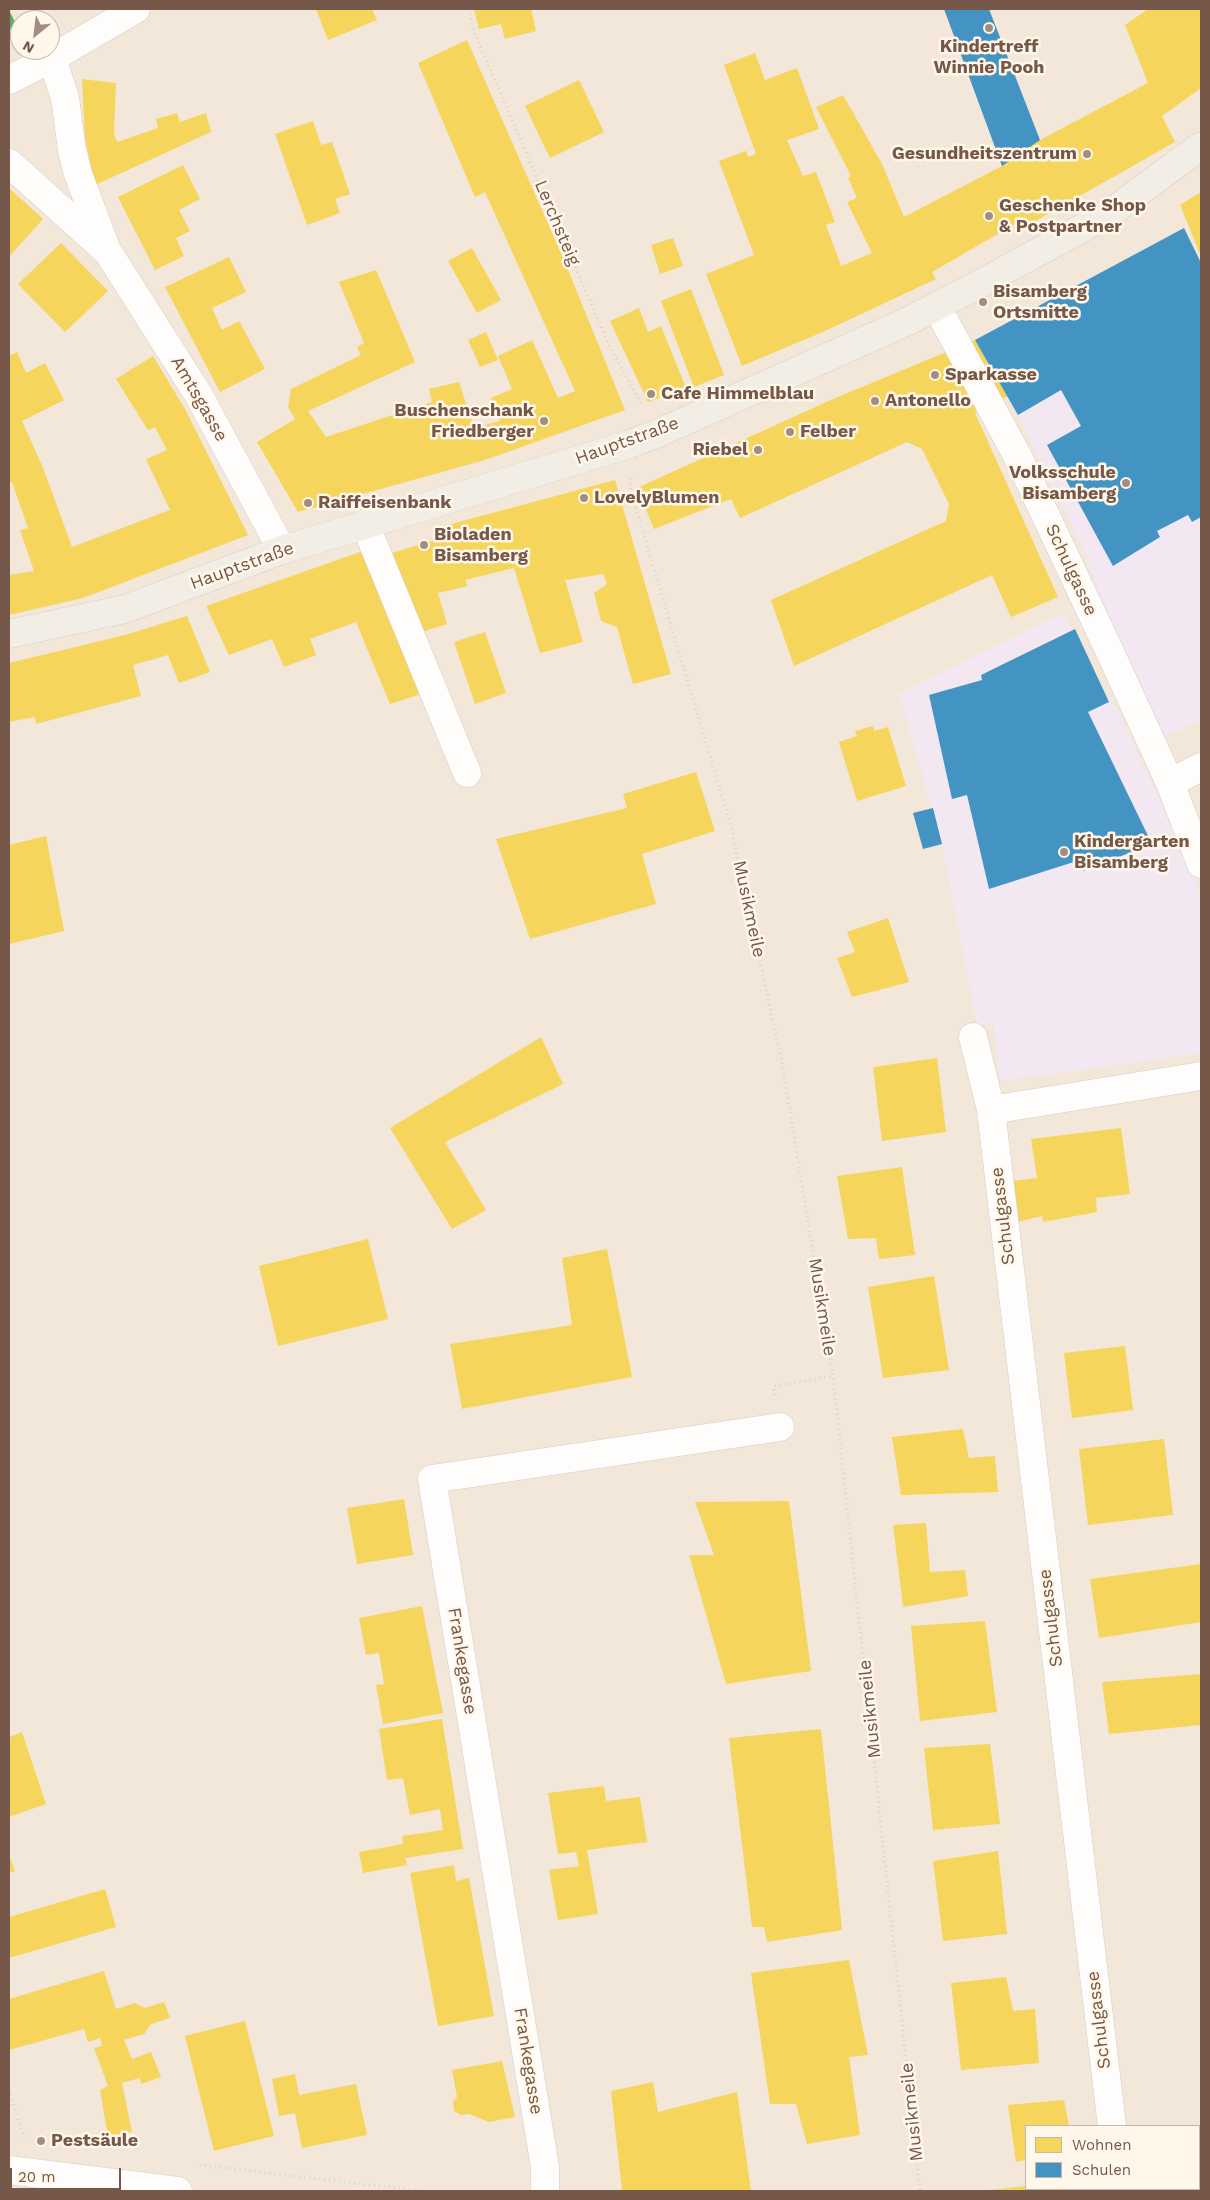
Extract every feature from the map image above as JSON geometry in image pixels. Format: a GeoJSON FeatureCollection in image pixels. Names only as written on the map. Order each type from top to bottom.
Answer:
{"type":"FeatureCollection","features":[{"type":"Feature","properties":{"kind":"main road","name":"Hauptstraße"},"geometry":{"type":"LineString","coordinates":[[9,634],[125,609],[282,550],[630,444],[656,434],[937,307],[1110,213],[1201,146]]}},
{"type":"Feature","properties":{"kind":"street"},"geometry":{"type":"LineString","coordinates":[[60,53],[136,9]]}},
{"type":"Feature","properties":{"kind":"street"},"geometry":{"type":"LineString","coordinates":[[9,80],[48,60]]}},
{"type":"Feature","properties":{"kind":"street","name":"Amtsgasse"},"geometry":{"type":"LineString","coordinates":[[53,60],[65,98],[76,166],[108,252],[198,394],[282,550]]}},
{"type":"Feature","properties":{"kind":"street","name":"Amtsgasse"},"geometry":{"type":"LineString","coordinates":[[9,163],[108,252]]}},
{"type":"Feature","properties":{"kind":"street","name":"Schulgasse"},"geometry":{"type":"LineString","coordinates":[[937,307],[1019,459],[1170,783],[1201,864]]}},
{"type":"Feature","properties":{"kind":"street"},"geometry":{"type":"LineString","coordinates":[[365,524],[467,773]]}},
{"type":"Feature","properties":{"kind":"street"},"geometry":{"type":"LineString","coordinates":[[1170,783],[1201,767]]}},
{"type":"Feature","properties":{"kind":"street","name":"Schulgasse"},"geometry":{"type":"LineString","coordinates":[[973,1038],[991,1110],[1112,2125]]}},
{"type":"Feature","properties":{"kind":"street"},"geometry":{"type":"LineString","coordinates":[[991,1110],[1201,1076]]}},
{"type":"Feature","properties":{"kind":"street","name":"Frankegasse"},"geometry":{"type":"LineString","coordinates":[[545,2191],[545,2167],[432,1479],[780,1427]]}},
{"type":"Feature","properties":{"kind":"street"},"geometry":{"type":"LineString","coordinates":[[9,2170],[178,2191]]}},
{"type":"Feature","properties":{"kind":"street"},"geometry":{"type":"LineString","coordinates":[[9,2178],[13,2191]]}},
{"type":"Feature","properties":{"kind":"path","name":"Lerchsteig"},"geometry":{"type":"LineString","coordinates":[[468,9],[474,32],[610,347],[656,434]]}},
{"type":"Feature","properties":{"kind":"path","name":"Musikmeile"},"geometry":{"type":"LineString","coordinates":[[630,444],[637,470],[629,485],[731,826],[782,1063],[834,1376],[920,2191]]}},
{"type":"Feature","properties":{"kind":"path"},"geometry":{"type":"LineString","coordinates":[[780,1427],[774,1386],[834,1376]]}},
{"type":"Feature","properties":{"kind":"path"},"geometry":{"type":"LineString","coordinates":[[192,2164],[423,2191]]}},
{"type":"Feature","properties":{"kind":"shaded area"},"geometry":{"type":"Polygon","coordinates":[[[9,9],[1201,9],[1201,2191],[9,2191],[9,9]]]}},
{"type":"Feature","properties":{"kind":"shaded area","name":"Volksschule Bisamberg"},"geometry":{"type":"Polygon","coordinates":[[[1184,228],[1201,264],[1201,721],[1165,736],[1102,600],[1084,552],[1018,415],[975,340],[1184,228]]]}},
{"type":"Feature","properties":{"kind":"shaded area","name":"Kindergarten Bisamberg"},"geometry":{"type":"Polygon","coordinates":[[[1063,613],[1107,698],[1111,697],[1175,831],[1197,883],[1201,899],[1201,1053],[1001,1081],[993,1023],[977,1025],[942,844],[899,694],[1063,613]]]}},
{"type":"Feature","properties":{"kind":"building: Wohnen"},"geometry":{"type":"Polygon","coordinates":[[[316,9],[372,9],[377,20],[328,40],[316,9]]]}},
{"type":"Feature","properties":{"kind":"building: Wohnen"},"geometry":{"type":"Polygon","coordinates":[[[474,9],[531,9],[536,31],[505,39],[501,24],[479,29],[474,9]]]}},
{"type":"Feature","properties":{"kind":"building: Wohnen"},"geometry":{"type":"Polygon","coordinates":[[[1148,9],[1201,9],[1201,88],[1162,116],[1175,142],[1025,227],[1022,220],[932,272],[936,279],[825,331],[742,366],[706,274],[754,255],[719,161],[746,151],[748,157],[756,154],[724,65],[755,53],[765,80],[797,68],[819,129],[787,140],[803,176],[816,172],[835,222],[826,225],[841,266],[872,253],[847,202],[857,198],[848,178],[851,176],[816,107],[843,95],[882,164],[904,217],[1002,166],[1040,140],[1148,83],[1125,25],[1148,9]]]}},
{"type":"Feature","properties":{"kind":"building: Wohnen"},"geometry":{"type":"Polygon","coordinates":[[[467,40],[564,260],[625,410],[485,460],[298,512],[257,442],[295,419],[288,407],[291,389],[361,355],[357,347],[364,343],[339,282],[376,270],[415,362],[308,411],[326,437],[432,402],[429,389],[459,382],[474,428],[500,421],[491,398],[512,389],[498,356],[532,340],[558,398],[575,391],[485,192],[475,197],[418,63],[467,40]]]}},
{"type":"Feature","properties":{"kind":"building: Wohnen"},"geometry":{"type":"Polygon","coordinates":[[[82,79],[116,83],[114,133],[117,142],[158,128],[156,119],[177,113],[180,122],[206,113],[211,132],[95,185],[85,139],[82,79]]]}},
{"type":"Feature","properties":{"kind":"building: Wohnen"},"geometry":{"type":"Polygon","coordinates":[[[579,80],[604,132],[550,158],[525,106],[579,80]]]}},
{"type":"Feature","properties":{"kind":"building: Wohnen"},"geometry":{"type":"Polygon","coordinates":[[[313,121],[321,145],[332,142],[350,194],[335,199],[340,213],[307,225],[275,134],[313,121]]]}},
{"type":"Feature","properties":{"kind":"building: Wohnen"},"geometry":{"type":"Polygon","coordinates":[[[183,165],[200,199],[179,210],[190,231],[176,238],[184,256],[155,270],[118,197],[183,165]]]}},
{"type":"Feature","properties":{"kind":"building: Wohnen"},"geometry":{"type":"Polygon","coordinates":[[[9,188],[43,219],[9,257],[9,188]]]}},
{"type":"Feature","properties":{"kind":"building: Wohnen"},"geometry":{"type":"Polygon","coordinates":[[[1201,192],[1201,256],[1180,205],[1201,192]]]}},
{"type":"Feature","properties":{"kind":"building: Wohnen"},"geometry":{"type":"Polygon","coordinates":[[[673,238],[683,266],[660,274],[651,245],[673,238]]]}},
{"type":"Feature","properties":{"kind":"building: Wohnen"},"geometry":{"type":"Polygon","coordinates":[[[61,243],[108,291],[65,332],[18,284],[61,243]]]}},
{"type":"Feature","properties":{"kind":"building: Wohnen"},"geometry":{"type":"Polygon","coordinates":[[[472,248],[501,300],[477,313],[448,261],[472,248]]]}},
{"type":"Feature","properties":{"kind":"building: Wohnen"},"geometry":{"type":"Polygon","coordinates":[[[229,257],[246,292],[212,308],[222,330],[239,321],[265,369],[220,392],[165,287],[229,257]]]}},
{"type":"Feature","properties":{"kind":"building: Wohnen"},"geometry":{"type":"Polygon","coordinates":[[[691,289],[724,375],[694,387],[661,301],[691,289]]]}},
{"type":"Feature","properties":{"kind":"building: Wohnen"},"geometry":{"type":"Polygon","coordinates":[[[639,308],[648,332],[661,326],[686,388],[648,402],[610,321],[639,308]]]}},
{"type":"Feature","properties":{"kind":"building: Wohnen"},"geometry":{"type":"Polygon","coordinates":[[[486,332],[498,360],[480,367],[468,340],[486,332]]]}},
{"type":"Feature","properties":{"kind":"building: Wohnen"},"geometry":{"type":"Polygon","coordinates":[[[975,340],[1008,396],[975,413],[1058,597],[1011,617],[992,575],[794,666],[771,600],[946,521],[949,504],[922,449],[907,442],[740,518],[731,499],[654,529],[637,488],[833,399],[975,340]]]}},
{"type":"Feature","properties":{"kind":"building: Wohnen"},"geometry":{"type":"Polygon","coordinates":[[[17,352],[26,373],[45,363],[64,400],[22,421],[43,468],[72,547],[170,510],[146,459],[167,450],[155,427],[148,430],[116,379],[153,356],[185,409],[248,535],[83,598],[9,615],[9,575],[34,571],[20,530],[28,528],[12,482],[9,483],[9,356],[17,352]]]}},
{"type":"Feature","properties":{"kind":"building: Wohnen"},"geometry":{"type":"Polygon","coordinates":[[[615,480],[671,674],[633,684],[617,627],[601,621],[594,593],[607,584],[603,574],[566,580],[564,576],[583,642],[540,653],[514,568],[465,580],[468,586],[438,593],[447,624],[415,634],[424,693],[390,704],[356,622],[310,639],[316,655],[284,667],[272,639],[229,655],[206,606],[366,550],[379,557],[448,536],[444,526],[615,480]]]}},
{"type":"Feature","properties":{"kind":"building: Wohnen"},"geometry":{"type":"Polygon","coordinates":[[[187,616],[210,672],[179,683],[168,655],[133,665],[141,696],[36,724],[35,717],[9,722],[9,663],[125,635],[187,616]]]}},
{"type":"Feature","properties":{"kind":"building: Wohnen"},"geometry":{"type":"Polygon","coordinates":[[[485,632],[506,693],[475,704],[454,642],[485,632]]]}},
{"type":"Feature","properties":{"kind":"building: Wohnen"},"geometry":{"type":"Polygon","coordinates":[[[873,726],[874,731],[888,727],[906,786],[857,801],[839,742],[857,736],[855,731],[873,726]]]}},
{"type":"Feature","properties":{"kind":"building: Wohnen"},"geometry":{"type":"Polygon","coordinates":[[[696,772],[715,831],[642,854],[656,904],[530,939],[496,839],[627,808],[623,794],[696,772]]]}},
{"type":"Feature","properties":{"kind":"building: Wohnen"},"geometry":{"type":"Polygon","coordinates":[[[46,836],[64,931],[9,944],[9,845],[46,836]]]}},
{"type":"Feature","properties":{"kind":"building: Wohnen"},"geometry":{"type":"Polygon","coordinates":[[[888,918],[909,982],[852,997],[837,958],[855,952],[847,932],[888,918]]]}},
{"type":"Feature","properties":{"kind":"building: Wohnen"},"geometry":{"type":"Polygon","coordinates":[[[541,1037],[563,1084],[445,1142],[486,1210],[452,1229],[390,1128],[541,1037]]]}},
{"type":"Feature","properties":{"kind":"building: Wohnen"},"geometry":{"type":"Polygon","coordinates":[[[937,1058],[946,1132],[882,1141],[873,1067],[937,1058]]]}},
{"type":"Feature","properties":{"kind":"building: Wohnen"},"geometry":{"type":"Polygon","coordinates":[[[1121,1128],[1130,1194],[1096,1198],[1097,1212],[1043,1222],[1042,1216],[1018,1222],[1013,1181],[1037,1178],[1031,1139],[1121,1128]]]}},
{"type":"Feature","properties":{"kind":"building: Wohnen"},"geometry":{"type":"Polygon","coordinates":[[[902,1167],[915,1255],[879,1259],[876,1238],[848,1239],[837,1176],[902,1167]]]}},
{"type":"Feature","properties":{"kind":"building: Wohnen"},"geometry":{"type":"Polygon","coordinates":[[[368,1239],[388,1319],[278,1346],[259,1266],[368,1239]]]}},
{"type":"Feature","properties":{"kind":"building: Wohnen"},"geometry":{"type":"Polygon","coordinates":[[[607,1249],[632,1377],[462,1409],[450,1344],[572,1325],[562,1258],[607,1249]]]}},
{"type":"Feature","properties":{"kind":"building: Wohnen"},"geometry":{"type":"Polygon","coordinates":[[[934,1276],[949,1370],[883,1378],[868,1287],[934,1276]]]}},
{"type":"Feature","properties":{"kind":"building: Wohnen"},"geometry":{"type":"Polygon","coordinates":[[[1125,1346],[1133,1410],[1072,1418],[1064,1353],[1125,1346]]]}},
{"type":"Feature","properties":{"kind":"building: Wohnen"},"geometry":{"type":"Polygon","coordinates":[[[963,1429],[969,1458],[995,1456],[998,1492],[901,1495],[892,1437],[963,1429]]]}},
{"type":"Feature","properties":{"kind":"building: Wohnen"},"geometry":{"type":"Polygon","coordinates":[[[1164,1439],[1173,1515],[1088,1525],[1079,1449],[1164,1439]]]}},
{"type":"Feature","properties":{"kind":"building: Wohnen"},"geometry":{"type":"Polygon","coordinates":[[[404,1499],[413,1555],[357,1564],[347,1508],[404,1499]]]}},
{"type":"Feature","properties":{"kind":"building: Wohnen"},"geometry":{"type":"Polygon","coordinates":[[[789,1501],[811,1671],[726,1684],[689,1555],[714,1555],[695,1502],[789,1501]]]}},
{"type":"Feature","properties":{"kind":"building: Wohnen"},"geometry":{"type":"Polygon","coordinates":[[[926,1523],[930,1572],[965,1570],[968,1596],[903,1607],[893,1525],[926,1523]]]}},
{"type":"Feature","properties":{"kind":"building: Wohnen"},"geometry":{"type":"Polygon","coordinates":[[[1201,1564],[1201,1622],[1099,1638],[1090,1579],[1201,1564]]]}},
{"type":"Feature","properties":{"kind":"building: Wohnen"},"geometry":{"type":"Polygon","coordinates":[[[422,1606],[443,1713],[383,1724],[376,1685],[384,1684],[379,1653],[366,1655],[359,1618],[422,1606]]]}},
{"type":"Feature","properties":{"kind":"building: Wohnen"},"geometry":{"type":"Polygon","coordinates":[[[985,1621],[997,1712],[920,1721],[911,1626],[985,1621]]]}},
{"type":"Feature","properties":{"kind":"building: Wohnen"},"geometry":{"type":"Polygon","coordinates":[[[1201,1674],[1201,1725],[1109,1734],[1102,1682],[1201,1674]]]}},
{"type":"Feature","properties":{"kind":"building: Wohnen"},"geometry":{"type":"Polygon","coordinates":[[[442,1719],[463,1849],[405,1858],[407,1865],[363,1873],[359,1852],[403,1844],[402,1836],[443,1830],[440,1809],[410,1815],[403,1778],[387,1780],[379,1729],[442,1719]]]}},
{"type":"Feature","properties":{"kind":"building: Wohnen"},"geometry":{"type":"Polygon","coordinates":[[[821,1729],[842,1930],[767,1942],[764,1927],[752,1927],[729,1738],[821,1729]]]}},
{"type":"Feature","properties":{"kind":"building: Wohnen"},"geometry":{"type":"Polygon","coordinates":[[[22,1732],[46,1804],[9,1817],[9,1737],[22,1732]]]}},
{"type":"Feature","properties":{"kind":"building: Wohnen"},"geometry":{"type":"Polygon","coordinates":[[[990,1744],[1000,1824],[933,1830],[924,1748],[990,1744]]]}},
{"type":"Feature","properties":{"kind":"building: Wohnen"},"geometry":{"type":"Polygon","coordinates":[[[604,1786],[606,1801],[640,1797],[647,1842],[587,1850],[598,1914],[558,1920],[549,1870],[579,1866],[576,1852],[558,1854],[548,1793],[604,1786]]]}},
{"type":"Feature","properties":{"kind":"building: Wohnen"},"geometry":{"type":"Polygon","coordinates":[[[998,1851],[1007,1934],[943,1941],[933,1861],[998,1851]]]}},
{"type":"Feature","properties":{"kind":"building: Wohnen"},"geometry":{"type":"Polygon","coordinates":[[[9,1855],[15,1871],[9,1873],[9,1855]]]}},
{"type":"Feature","properties":{"kind":"building: Wohnen"},"geometry":{"type":"Polygon","coordinates":[[[454,1865],[456,1881],[469,1878],[494,2016],[438,2026],[410,1873],[454,1865]]]}},
{"type":"Feature","properties":{"kind":"building: Wohnen"},"geometry":{"type":"Polygon","coordinates":[[[105,1889],[116,1927],[9,1958],[9,1917],[105,1889]]]}},
{"type":"Feature","properties":{"kind":"building: Wohnen"},"geometry":{"type":"Polygon","coordinates":[[[849,1960],[868,2055],[849,2057],[860,2135],[807,2144],[796,2104],[770,2104],[751,1973],[849,1960]]]}},
{"type":"Feature","properties":{"kind":"building: Wohnen"},"geometry":{"type":"Polygon","coordinates":[[[104,1971],[116,2009],[135,2003],[145,2008],[164,2002],[170,2018],[151,2024],[144,2034],[124,2040],[132,2059],[151,2052],[161,2077],[141,2084],[140,2078],[122,2083],[132,2132],[108,2137],[100,2090],[108,2086],[94,2048],[102,2046],[100,2038],[88,2042],[84,2029],[9,2050],[9,1999],[104,1971]]]}},
{"type":"Feature","properties":{"kind":"building: Wohnen"},"geometry":{"type":"Polygon","coordinates":[[[1006,1977],[1013,2011],[1035,2009],[1039,2063],[961,2070],[951,1983],[1006,1977]]]}},
{"type":"Feature","properties":{"kind":"building: Wohnen"},"geometry":{"type":"Polygon","coordinates":[[[245,2021],[274,2136],[214,2151],[185,2036],[245,2021]]]}},
{"type":"Feature","properties":{"kind":"building: Wohnen"},"geometry":{"type":"Polygon","coordinates":[[[502,2061],[515,2117],[489,2122],[469,2114],[461,2115],[454,2111],[453,2102],[457,2097],[452,2070],[502,2061]]]}},
{"type":"Feature","properties":{"kind":"building: Wohnen"},"geometry":{"type":"Polygon","coordinates":[[[295,2074],[299,2095],[356,2084],[367,2135],[302,2148],[295,2113],[279,2116],[272,2079],[295,2074]]]}},
{"type":"Feature","properties":{"kind":"building: Wohnen"},"geometry":{"type":"Polygon","coordinates":[[[653,2082],[658,2112],[737,2092],[751,2191],[622,2191],[611,2091],[653,2082]]]}},
{"type":"Feature","properties":{"kind":"building: Wohnen"},"geometry":{"type":"Polygon","coordinates":[[[1064,2100],[1069,2125],[1025,2125],[1025,2160],[1016,2162],[1008,2105],[1064,2100]]]}},
{"type":"Feature","properties":{"kind":"building: Wohnen"},"geometry":{"type":"Polygon","coordinates":[[[1200,2146],[1201,2191],[1156,2191],[1200,2190],[1200,2146]]]}},
{"type":"Feature","properties":{"kind":"building: Wohnen"},"geometry":{"type":"Polygon","coordinates":[[[1025,2186],[1025,2190],[1036,2190],[1036,2191],[981,2191],[1025,2186]]]}},
{"type":"Feature","properties":{"kind":"building: Schulen"},"geometry":{"type":"Polygon","coordinates":[[[944,9],[989,9],[1040,140],[1002,166],[944,9]]]}},
{"type":"Feature","properties":{"kind":"building: Schulen","name":"Volksschule Bisamberg"},"geometry":{"type":"Polygon","coordinates":[[[1184,228],[1201,263],[1201,517],[1192,522],[1188,515],[1157,531],[1160,537],[1113,566],[1047,445],[1081,426],[1061,390],[1018,415],[975,340],[1184,228]]]}},
{"type":"Feature","properties":{"kind":"building: Schulen"},"geometry":{"type":"Polygon","coordinates":[[[1075,629],[1109,702],[1088,712],[1152,844],[1083,871],[1080,860],[989,889],[967,795],[952,799],[929,695],[982,680],[981,675],[1075,629]]]}},
{"type":"Feature","properties":{"kind":"building: Schulen"},"geometry":{"type":"Polygon","coordinates":[[[933,808],[942,844],[923,849],[913,813],[933,808]]]}},
{"type":"Feature","properties":{"kind":"building: Öffentlich"},"geometry":{"type":"Polygon","coordinates":[[[9,10],[10,30],[9,30],[9,10]]]}},
{"type":"Feature","properties":{"kind":"place","name":"Kindertreff Winnie Pooh"},"geometry":{"type":"Point","coordinates":[989,28]}},
{"type":"Feature","properties":{"kind":"place","name":"Gesundheitszentrum"},"geometry":{"type":"Point","coordinates":[1087,154]}},
{"type":"Feature","properties":{"kind":"place","name":"Geschenke Shop & Postpartner"},"geometry":{"type":"Point","coordinates":[989,216]}},
{"type":"Feature","properties":{"kind":"place","name":"Bisamberg Ortsmitte"},"geometry":{"type":"Point","coordinates":[983,302]}},
{"type":"Feature","properties":{"kind":"place","name":"Sparkasse"},"geometry":{"type":"Point","coordinates":[935,375]}},
{"type":"Feature","properties":{"kind":"place","name":"Cafe Himmelblau"},"geometry":{"type":"Point","coordinates":[651,394]}},
{"type":"Feature","properties":{"kind":"place","name":"Antonello"},"geometry":{"type":"Point","coordinates":[875,401]}},
{"type":"Feature","properties":{"kind":"place","name":"Buschenschank Friedberger"},"geometry":{"type":"Point","coordinates":[544,421]}},
{"type":"Feature","properties":{"kind":"place","name":"Felber"},"geometry":{"type":"Point","coordinates":[790,432]}},
{"type":"Feature","properties":{"kind":"place","name":"Riebel"},"geometry":{"type":"Point","coordinates":[758,450]}},
{"type":"Feature","properties":{"kind":"place","name":"Volksschule Bisamberg"},"geometry":{"type":"Point","coordinates":[1126,483]}},
{"type":"Feature","properties":{"kind":"place","name":"LovelyBlumen"},"geometry":{"type":"Point","coordinates":[584,498]}},
{"type":"Feature","properties":{"kind":"place","name":"Raiffeisenbank"},"geometry":{"type":"Point","coordinates":[308,503]}},
{"type":"Feature","properties":{"kind":"place","name":"Bioladen Bisamberg"},"geometry":{"type":"Point","coordinates":[424,545]}},
{"type":"Feature","properties":{"kind":"place","name":"Kindergarten Bisamberg"},"geometry":{"type":"Point","coordinates":[1064,852]}},
{"type":"Feature","properties":{"kind":"place","name":"Pestsäule"},"geometry":{"type":"Point","coordinates":[41,2141]}}]}
